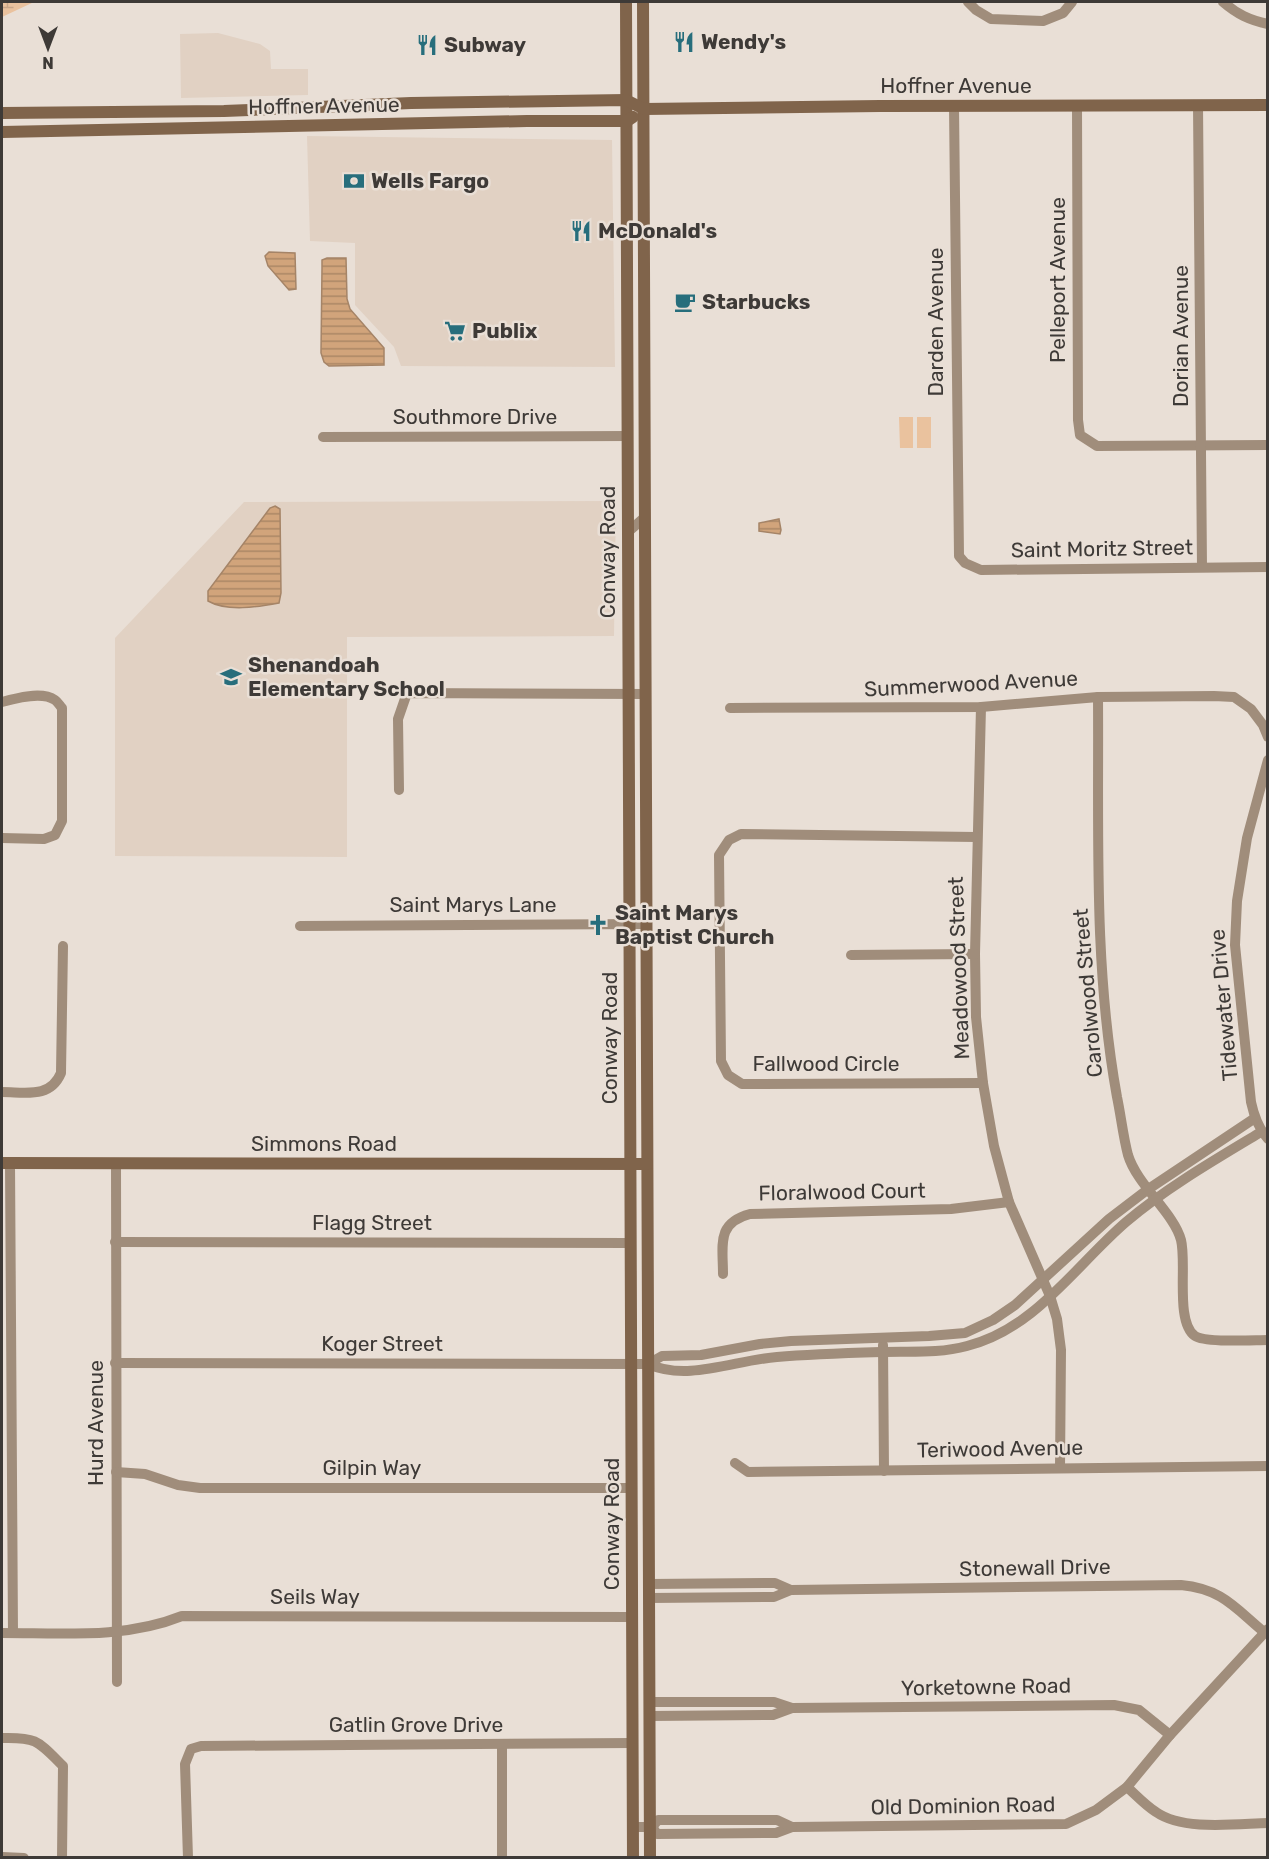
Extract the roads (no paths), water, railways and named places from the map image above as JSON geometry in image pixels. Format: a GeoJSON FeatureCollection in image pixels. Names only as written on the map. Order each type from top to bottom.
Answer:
{"type":"FeatureCollection","features":[{"type":"Feature","properties":{"kind":"main road","name":"Conway Road"},"geometry":{"type":"LineString","coordinates":[[626,2],[633,1857]]}},
{"type":"Feature","properties":{"kind":"main road","name":"Conway Road"},"geometry":{"type":"LineString","coordinates":[[643,2],[650,1857]]}},
{"type":"Feature","properties":{"kind":"main road","name":"Hoffner Avenue"},"geometry":{"type":"LineString","coordinates":[[2,113],[276,110],[411,104],[626,100],[644,110],[1268,105]]}},
{"type":"Feature","properties":{"kind":"main road"},"geometry":{"type":"LineString","coordinates":[[227,127],[232,121],[244,116],[265,115],[276,110]]}},
{"type":"Feature","properties":{"kind":"main road"},"geometry":{"type":"LineString","coordinates":[[627,121],[644,110]]}},
{"type":"Feature","properties":{"kind":"main road"},"geometry":{"type":"LineString","coordinates":[[119,130],[136,124],[212,122],[224,111]]}},
{"type":"Feature","properties":{"kind":"main road","name":"Hoffner Avenue"},"geometry":{"type":"LineString","coordinates":[[2,132],[627,121]]}},
{"type":"Feature","properties":{"kind":"main road"},"geometry":{"type":"LineString","coordinates":[[627,286],[634,308],[634,340],[645,356]]}},
{"type":"Feature","properties":{"kind":"main road"},"geometry":{"type":"LineString","coordinates":[[627,354],[638,366],[638,414],[645,440]]}},
{"type":"Feature","properties":{"kind":"main road","name":"Simmons Road"},"geometry":{"type":"LineString","coordinates":[[6,1163],[647,1164]]}},
{"type":"Feature","properties":{"kind":"main road"},"geometry":{"type":"LineString","coordinates":[[631,1531],[638,1550],[642,1581],[649,1598]]}},
{"type":"Feature","properties":{"kind":"main road"},"geometry":{"type":"LineString","coordinates":[[632,1617],[641,1634],[650,1675]]}},
{"type":"Feature","properties":{"kind":"main road"},"geometry":{"type":"LineString","coordinates":[[632,1743],[642,1755],[651,1787]]}},
{"type":"Feature","properties":{"kind":"street"},"geometry":{"type":"LineString","coordinates":[[968,2],[991,19],[1043,21],[1063,13],[1071,2]]}},
{"type":"Feature","properties":{"kind":"street"},"geometry":{"type":"LineString","coordinates":[[1223,2],[1243,16],[1268,24]]}},
{"type":"Feature","properties":{"kind":"street","name":"Pelleport Avenue"},"geometry":{"type":"LineString","coordinates":[[1077,105],[1078,420],[1080,435],[1097,446],[1201,445]]}},
{"type":"Feature","properties":{"kind":"street","name":"Dorian Avenue"},"geometry":{"type":"LineString","coordinates":[[1198,105],[1202,567]]}},
{"type":"Feature","properties":{"kind":"street","name":"Darden Avenue"},"geometry":{"type":"LineString","coordinates":[[954,106],[957,538]]}},
{"type":"Feature","properties":{"kind":"street","name":"Southmore Drive"},"geometry":{"type":"LineString","coordinates":[[323,437],[628,436]]}},
{"type":"Feature","properties":{"kind":"street"},"geometry":{"type":"LineString","coordinates":[[1201,445],[1268,445]]}},
{"type":"Feature","properties":{"kind":"street"},"geometry":{"type":"LineString","coordinates":[[628,532],[645,517]]}},
{"type":"Feature","properties":{"kind":"street"},"geometry":{"type":"LineString","coordinates":[[628,532],[645,536]]}},
{"type":"Feature","properties":{"kind":"street","name":"Saint Moritz Street"},"geometry":{"type":"LineString","coordinates":[[957,538],[958,556],[965,563],[981,570],[1268,567]]}},
{"type":"Feature","properties":{"kind":"street"},"geometry":{"type":"LineString","coordinates":[[399,790],[398,719],[406,693],[646,694]]}},
{"type":"Feature","properties":{"kind":"street"},"geometry":{"type":"LineString","coordinates":[[2,702],[21,697],[41,697],[55,700],[62,708],[62,822],[55,835],[44,839],[2,838]]}},
{"type":"Feature","properties":{"kind":"street","name":"Summerwood Avenue"},"geometry":{"type":"LineString","coordinates":[[730,708],[981,707],[1098,697],[1234,697],[1251,709],[1268,736]]}},
{"type":"Feature","properties":{"kind":"street","name":"Carolwood Street"},"geometry":{"type":"LineString","coordinates":[[1098,697],[1100,954],[1108,1046],[1128,1156],[1147,1190],[1172,1222],[1181,1238],[1185,1317],[1190,1331],[1197,1338],[1209,1340],[1268,1340]]}},
{"type":"Feature","properties":{"kind":"street","name":"Meadowood Street"},"geometry":{"type":"LineString","coordinates":[[981,707],[976,837],[976,1017],[983,1083],[994,1146],[1009,1202],[1050,1296],[1057,1320],[1061,1350],[1060,1468]]}},
{"type":"Feature","properties":{"kind":"street","name":"Tidewater Drive"},"geometry":{"type":"LineString","coordinates":[[1264,1135],[1255,1118],[1251,1102],[1235,945],[1237,901],[1247,837],[1268,760]]}},
{"type":"Feature","properties":{"kind":"street","name":"Fallwood Circle"},"geometry":{"type":"LineString","coordinates":[[976,837],[741,834],[729,840],[719,855],[721,1061],[728,1075],[742,1084],[983,1083]]}},
{"type":"Feature","properties":{"kind":"street","name":"Saint Marys Lane"},"geometry":{"type":"LineString","coordinates":[[300,926],[646,924]]}},
{"type":"Feature","properties":{"kind":"street"},"geometry":{"type":"LineString","coordinates":[[2,1092],[45,1091],[57,1084],[61,1073],[63,946]]}},
{"type":"Feature","properties":{"kind":"street"},"geometry":{"type":"LineString","coordinates":[[851,955],[975,954]]}},
{"type":"Feature","properties":{"kind":"street"},"geometry":{"type":"LineString","coordinates":[[648,1364],[662,1356],[701,1355],[760,1344],[965,1333],[993,1320],[1015,1305],[1110,1219],[1147,1190],[1255,1118]]}},
{"type":"Feature","properties":{"kind":"street"},"geometry":{"type":"LineString","coordinates":[[648,1364],[662,1370],[684,1371],[716,1368],[740,1361],[775,1357],[883,1352],[932,1353],[967,1346],[998,1335],[1028,1316],[1125,1223],[1155,1200],[1264,1135]]}},
{"type":"Feature","properties":{"kind":"street"},"geometry":{"type":"LineString","coordinates":[[6,1163],[7,1633]]}},
{"type":"Feature","properties":{"kind":"street","name":"Hurd Avenue"},"geometry":{"type":"LineString","coordinates":[[116,1163],[117,1682]]}},
{"type":"Feature","properties":{"kind":"street","name":"Floralwood Court"},"geometry":{"type":"LineString","coordinates":[[723,1274],[723,1235],[728,1226],[744,1215],[951,1209],[1009,1202]]}},
{"type":"Feature","properties":{"kind":"street","name":"Flagg Street"},"geometry":{"type":"LineString","coordinates":[[115,1242],[630,1244]]}},
{"type":"Feature","properties":{"kind":"street"},"geometry":{"type":"LineString","coordinates":[[884,1336],[884,1471]]}},
{"type":"Feature","properties":{"kind":"street","name":"Koger Street"},"geometry":{"type":"LineString","coordinates":[[115,1363],[648,1364]]}},
{"type":"Feature","properties":{"kind":"street","name":"Teriwood Avenue"},"geometry":{"type":"LineString","coordinates":[[735,1463],[748,1472],[1268,1466]]}},
{"type":"Feature","properties":{"kind":"street","name":"Gilpin Way"},"geometry":{"type":"LineString","coordinates":[[116,1472],[146,1474],[178,1485],[200,1488],[631,1488]]}},
{"type":"Feature","properties":{"kind":"street","name":"Stonewall Drive"},"geometry":{"type":"LineString","coordinates":[[649,1584],[775,1583],[791,1590]]}},
{"type":"Feature","properties":{"kind":"street","name":"Stonewall Drive"},"geometry":{"type":"LineString","coordinates":[[649,1598],[774,1597],[791,1590],[1181,1585],[1202,1587],[1223,1597],[1266,1630]]}},
{"type":"Feature","properties":{"kind":"street","name":"Seils Way"},"geometry":{"type":"LineString","coordinates":[[7,1633],[118,1632],[159,1626],[182,1616],[632,1617]]}},
{"type":"Feature","properties":{"kind":"street","name":"Old Dominion Road"},"geometry":{"type":"LineString","coordinates":[[633,1827],[651,1827],[658,1820],[777,1820],[792,1827],[1066,1824],[1096,1810],[1127,1787],[1266,1630]]}},
{"type":"Feature","properties":{"kind":"street","name":"Yorketowne Road"},"geometry":{"type":"LineString","coordinates":[[650,1702],[774,1702],[792,1708],[1114,1705],[1139,1710],[1170,1736]]}},
{"type":"Feature","properties":{"kind":"street","name":"Yorketowne Road"},"geometry":{"type":"LineString","coordinates":[[650,1716],[773,1715],[792,1708]]}},
{"type":"Feature","properties":{"kind":"street"},"geometry":{"type":"LineString","coordinates":[[2,1738],[26,1737],[40,1743],[63,1766],[62,1857]]}},
{"type":"Feature","properties":{"kind":"street","name":"Gatlin Grove Drive"},"geometry":{"type":"LineString","coordinates":[[188,1857],[185,1764],[191,1749],[201,1746],[632,1743]]}},
{"type":"Feature","properties":{"kind":"street"},"geometry":{"type":"LineString","coordinates":[[502,1744],[502,1857]]}},
{"type":"Feature","properties":{"kind":"street"},"geometry":{"type":"LineString","coordinates":[[1127,1787],[1157,1813],[1177,1822],[1268,1823]]}},
{"type":"Feature","properties":{"kind":"street"},"geometry":{"type":"LineString","coordinates":[[2,1857],[24,1857]]}},
{"type":"Feature","properties":{"kind":"place","name":"Wendy's"},"geometry":{"type":"Point","coordinates":[684,42]}},
{"type":"Feature","properties":{"kind":"place","name":"Subway"},"geometry":{"type":"Point","coordinates":[427,45]}},
{"type":"Feature","properties":{"kind":"place","name":"Wells Fargo"},"geometry":{"type":"Point","coordinates":[354,181]}},
{"type":"Feature","properties":{"kind":"place","name":"McDonald's"},"geometry":{"type":"Point","coordinates":[581,231]}},
{"type":"Feature","properties":{"kind":"place","name":"Starbucks"},"geometry":{"type":"Point","coordinates":[685,302]}},
{"type":"Feature","properties":{"kind":"place","name":"Publix"},"geometry":{"type":"Point","coordinates":[455,331]}},
{"type":"Feature","properties":{"kind":"place","name":"Shenandoah Elementary School"},"geometry":{"type":"Point","coordinates":[231,677]}},
{"type":"Feature","properties":{"kind":"place","name":"Saint Marys Baptist Church"},"geometry":{"type":"Point","coordinates":[598,925]}}]}
